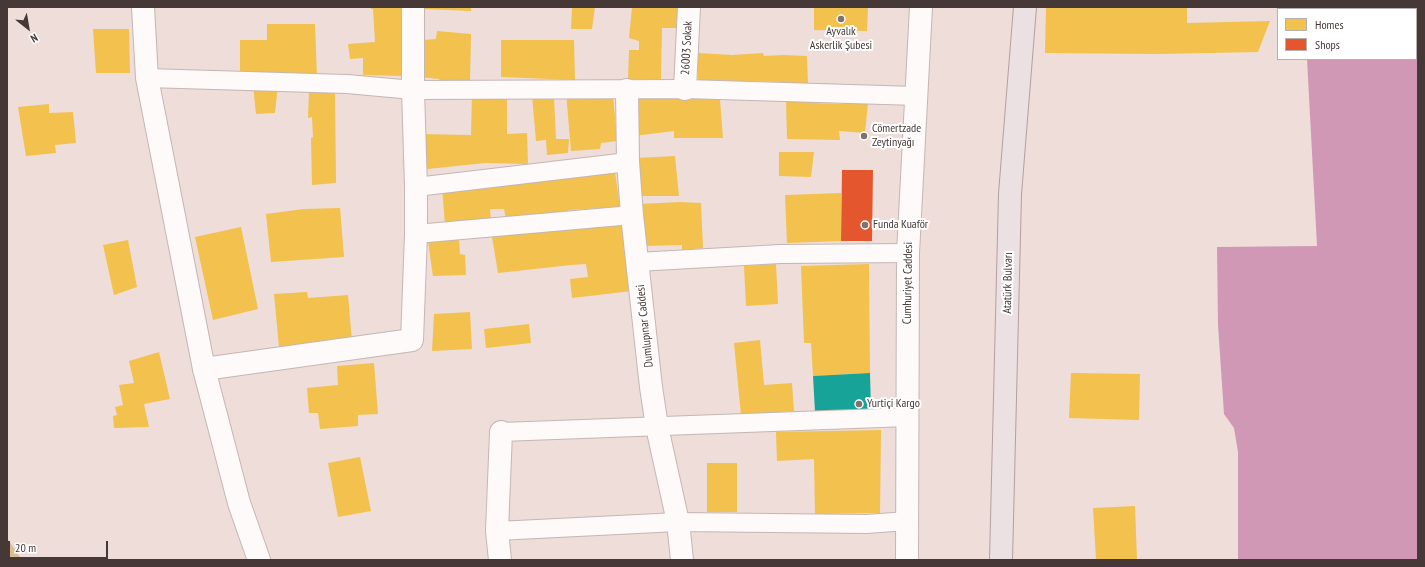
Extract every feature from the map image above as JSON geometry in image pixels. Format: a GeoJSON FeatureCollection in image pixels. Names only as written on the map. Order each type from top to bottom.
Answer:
{"type":"FeatureCollection","features":[{"type":"Feature","properties":{"kind":"main road","name":"Atatürk Bulvarı"},"geometry":{"type":"LineString","coordinates":[[1001,560],[1010,194],[1025,7]]}},
{"type":"Feature","properties":{"kind":"street"},"geometry":{"type":"LineString","coordinates":[[142,7],[147,78],[204,369],[239,503],[258,560]]}},
{"type":"Feature","properties":{"kind":"street"},"geometry":{"type":"LineString","coordinates":[[204,369],[412,340],[416,234],[413,7]]}},
{"type":"Feature","properties":{"kind":"street","name":"26003 Sokak"},"geometry":{"type":"LineString","coordinates":[[685,89],[689,7]]}},
{"type":"Feature","properties":{"kind":"street","name":"Cumhuriyet Caddesi"},"geometry":{"type":"LineString","coordinates":[[908,560],[908,253],[921,7]]}},
{"type":"Feature","properties":{"kind":"street","name":"Dumlupınar Caddesi"},"geometry":{"type":"LineString","coordinates":[[627,90],[628,162],[637,262],[657,427],[678,522],[682,560]]}},
{"type":"Feature","properties":{"kind":"street"},"geometry":{"type":"LineString","coordinates":[[500,560],[497,531],[501,432]]}},
{"type":"Feature","properties":{"kind":"lane"},"geometry":{"type":"LineString","coordinates":[[147,78],[347,84],[413,90],[685,89],[917,96]]}},
{"type":"Feature","properties":{"kind":"lane"},"geometry":{"type":"LineString","coordinates":[[416,187],[628,162]]}},
{"type":"Feature","properties":{"kind":"lane"},"geometry":{"type":"LineString","coordinates":[[416,234],[632,215]]}},
{"type":"Feature","properties":{"kind":"lane"},"geometry":{"type":"LineString","coordinates":[[637,262],[780,254],[908,253]]}},
{"type":"Feature","properties":{"kind":"lane"},"geometry":{"type":"LineString","coordinates":[[501,432],[908,417]]}},
{"type":"Feature","properties":{"kind":"lane"},"geometry":{"type":"LineString","coordinates":[[497,531],[678,522],[866,524],[908,521]]}},
{"type":"Feature","properties":{"kind":"shaded area"},"geometry":{"type":"Polygon","coordinates":[[[1418,7],[1418,560],[1238,560],[1238,452],[1234,428],[1224,414],[1218,325],[1217,247],[1317,246],[1307,60],[1417,60],[1417,8],[1318,8],[1418,7]]]}},
{"type":"Feature","properties":{"kind":"shaded area"},"geometry":{"type":"Polygon","coordinates":[[[7,538],[22,560],[7,560],[7,538]]]}},
{"type":"Feature","properties":{"kind":"building: Homes"},"geometry":{"type":"Polygon","coordinates":[[[371,7],[405,7],[403,76],[363,75],[363,58],[350,59],[348,44],[375,42],[373,9],[371,9],[371,7]]]}},
{"type":"Feature","properties":{"kind":"building: Homes"},"geometry":{"type":"Polygon","coordinates":[[[423,7],[471,7],[471,11],[423,9],[423,7]]]}},
{"type":"Feature","properties":{"kind":"building: Homes"},"geometry":{"type":"Polygon","coordinates":[[[572,7],[595,7],[592,29],[571,29],[572,7]]]}},
{"type":"Feature","properties":{"kind":"building: Homes"},"geometry":{"type":"Polygon","coordinates":[[[632,7],[678,7],[676,28],[662,28],[661,79],[628,79],[629,50],[639,50],[639,41],[629,38],[632,7]]]}},
{"type":"Feature","properties":{"kind":"building: Homes","name":"Ayvalık Askerlik Şubesi"},"geometry":{"type":"Polygon","coordinates":[[[814,7],[868,7],[867,31],[814,30],[814,7]]]}},
{"type":"Feature","properties":{"kind":"building: Homes"},"geometry":{"type":"Polygon","coordinates":[[[1046,7],[1187,7],[1187,23],[1270,21],[1258,52],[1157,54],[1045,53],[1046,7]]]}},
{"type":"Feature","properties":{"kind":"building: Homes"},"geometry":{"type":"Polygon","coordinates":[[[267,24],[315,24],[317,77],[240,72],[240,40],[267,40],[267,24]]]}},
{"type":"Feature","properties":{"kind":"building: Homes"},"geometry":{"type":"Polygon","coordinates":[[[93,29],[129,29],[130,73],[96,73],[93,29]]]}},
{"type":"Feature","properties":{"kind":"building: Homes"},"geometry":{"type":"Polygon","coordinates":[[[437,31],[471,34],[470,81],[440,81],[439,79],[419,77],[422,40],[436,39],[437,31]]]}},
{"type":"Feature","properties":{"kind":"building: Homes"},"geometry":{"type":"Polygon","coordinates":[[[501,40],[574,40],[575,80],[501,77],[501,40]]]}},
{"type":"Feature","properties":{"kind":"building: Homes"},"geometry":{"type":"Polygon","coordinates":[[[698,53],[732,55],[763,53],[764,56],[807,56],[808,85],[782,82],[698,80],[698,53]]]}},
{"type":"Feature","properties":{"kind":"building: Homes"},"geometry":{"type":"Polygon","coordinates":[[[278,85],[275,113],[256,114],[253,86],[278,85]]]}},
{"type":"Feature","properties":{"kind":"building: Homes"},"geometry":{"type":"Polygon","coordinates":[[[309,91],[335,91],[336,183],[312,185],[311,138],[313,137],[312,117],[308,118],[309,91]]]}},
{"type":"Feature","properties":{"kind":"building: Homes"},"geometry":{"type":"Polygon","coordinates":[[[566,92],[613,95],[617,141],[601,143],[600,149],[571,151],[566,92]]]}},
{"type":"Feature","properties":{"kind":"building: Homes"},"geometry":{"type":"Polygon","coordinates":[[[472,93],[507,94],[507,134],[527,133],[528,164],[485,163],[418,170],[418,134],[471,135],[472,93]]]}},
{"type":"Feature","properties":{"kind":"building: Homes"},"geometry":{"type":"Polygon","coordinates":[[[532,95],[554,97],[556,139],[569,139],[568,153],[547,155],[546,140],[536,141],[532,95]]]}},
{"type":"Feature","properties":{"kind":"building: Homes"},"geometry":{"type":"Polygon","coordinates":[[[669,97],[720,100],[723,138],[674,138],[674,131],[634,136],[630,98],[669,97]]]}},
{"type":"Feature","properties":{"kind":"building: Homes"},"geometry":{"type":"Polygon","coordinates":[[[786,100],[843,104],[843,100],[868,103],[865,133],[839,131],[840,140],[787,139],[786,100]]]}},
{"type":"Feature","properties":{"kind":"building: Homes"},"geometry":{"type":"Polygon","coordinates":[[[49,104],[49,113],[73,112],[76,143],[55,145],[56,153],[26,156],[18,107],[49,104]]]}},
{"type":"Feature","properties":{"kind":"building: Homes"},"geometry":{"type":"Polygon","coordinates":[[[779,152],[814,152],[811,177],[779,176],[779,152]]]}},
{"type":"Feature","properties":{"kind":"building: Homes"},"geometry":{"type":"Polygon","coordinates":[[[675,156],[679,196],[641,196],[637,158],[675,156]]]}},
{"type":"Feature","properties":{"kind":"building: Homes"},"geometry":{"type":"Polygon","coordinates":[[[615,172],[620,207],[569,210],[562,213],[506,219],[504,209],[490,209],[491,221],[445,225],[442,187],[615,172]]]}},
{"type":"Feature","properties":{"kind":"building: Homes"},"geometry":{"type":"Polygon","coordinates":[[[841,193],[841,241],[787,243],[785,195],[841,193]]]}},
{"type":"Feature","properties":{"kind":"building: Homes"},"geometry":{"type":"Polygon","coordinates":[[[680,202],[701,203],[703,248],[682,250],[682,245],[643,246],[640,204],[680,202]]]}},
{"type":"Feature","properties":{"kind":"building: Homes"},"geometry":{"type":"Polygon","coordinates":[[[340,208],[344,257],[271,262],[266,214],[304,209],[340,208]]]}},
{"type":"Feature","properties":{"kind":"building: Homes"},"geometry":{"type":"Polygon","coordinates":[[[621,219],[632,291],[572,298],[570,279],[588,277],[586,264],[498,273],[492,237],[621,219]]]}},
{"type":"Feature","properties":{"kind":"building: Homes"},"geometry":{"type":"Polygon","coordinates":[[[241,227],[258,309],[213,320],[195,237],[241,227]]]}},
{"type":"Feature","properties":{"kind":"building: Homes"},"geometry":{"type":"Polygon","coordinates":[[[459,239],[460,254],[465,255],[466,275],[433,276],[428,242],[459,239]]]}},
{"type":"Feature","properties":{"kind":"building: Homes"},"geometry":{"type":"Polygon","coordinates":[[[128,240],[137,287],[114,295],[103,245],[128,240]]]}},
{"type":"Feature","properties":{"kind":"building: Homes"},"geometry":{"type":"Polygon","coordinates":[[[776,264],[778,304],[746,306],[744,266],[776,264]]]}},
{"type":"Feature","properties":{"kind":"building: Homes"},"geometry":{"type":"Polygon","coordinates":[[[869,264],[870,373],[813,376],[811,343],[804,343],[801,266],[869,264]]]}},
{"type":"Feature","properties":{"kind":"building: Homes"},"geometry":{"type":"Polygon","coordinates":[[[307,292],[308,298],[348,295],[352,341],[279,347],[274,294],[307,292]]]}},
{"type":"Feature","properties":{"kind":"building: Homes"},"geometry":{"type":"Polygon","coordinates":[[[470,312],[472,349],[432,351],[434,314],[470,312]]]}},
{"type":"Feature","properties":{"kind":"building: Homes"},"geometry":{"type":"Polygon","coordinates":[[[529,324],[531,343],[486,348],[484,329],[529,324]]]}},
{"type":"Feature","properties":{"kind":"building: Homes"},"geometry":{"type":"Polygon","coordinates":[[[760,340],[764,385],[792,383],[794,411],[741,415],[734,343],[760,340]]]}},
{"type":"Feature","properties":{"kind":"building: Homes"},"geometry":{"type":"Polygon","coordinates":[[[159,352],[170,399],[144,404],[149,427],[114,428],[113,416],[117,415],[115,407],[123,405],[119,385],[134,383],[129,361],[159,352]]]}},
{"type":"Feature","properties":{"kind":"building: Homes"},"geometry":{"type":"Polygon","coordinates":[[[374,363],[378,414],[358,415],[358,426],[320,429],[318,413],[309,413],[307,388],[338,385],[337,366],[374,363]]]}},
{"type":"Feature","properties":{"kind":"building: Homes"},"geometry":{"type":"Polygon","coordinates":[[[1071,373],[1140,374],[1139,420],[1069,418],[1071,373]]]}},
{"type":"Feature","properties":{"kind":"building: Homes"},"geometry":{"type":"Polygon","coordinates":[[[881,430],[880,513],[815,514],[814,459],[777,461],[776,432],[881,430]]]}},
{"type":"Feature","properties":{"kind":"building: Homes"},"geometry":{"type":"Polygon","coordinates":[[[360,457],[371,511],[338,517],[328,463],[360,457]]]}},
{"type":"Feature","properties":{"kind":"building: Homes"},"geometry":{"type":"Polygon","coordinates":[[[707,463],[737,463],[737,512],[707,512],[707,463]]]}},
{"type":"Feature","properties":{"kind":"building: Homes"},"geometry":{"type":"Polygon","coordinates":[[[1135,506],[1137,560],[1096,560],[1093,508],[1135,506]]]}},
{"type":"Feature","properties":{"kind":"building: Shops"},"geometry":{"type":"Polygon","coordinates":[[[842,170],[873,170],[872,241],[841,241],[842,170]]]}},
{"type":"Feature","properties":{"kind":"building: Public"},"geometry":{"type":"Polygon","coordinates":[[[870,373],[871,411],[815,412],[813,376],[870,373]]]}},
{"type":"Feature","properties":{"kind":"place","name":"Ayvalık Askerlik Şubesi"},"geometry":{"type":"Point","coordinates":[841,19]}},
{"type":"Feature","properties":{"kind":"place","name":"Cömertzade Zeytinyağı"},"geometry":{"type":"Point","coordinates":[864,136]}},
{"type":"Feature","properties":{"kind":"place","name":"Funda Kuaför"},"geometry":{"type":"Point","coordinates":[865,225]}},
{"type":"Feature","properties":{"kind":"place","name":"Yurtiçi Kargo"},"geometry":{"type":"Point","coordinates":[859,404]}}]}
